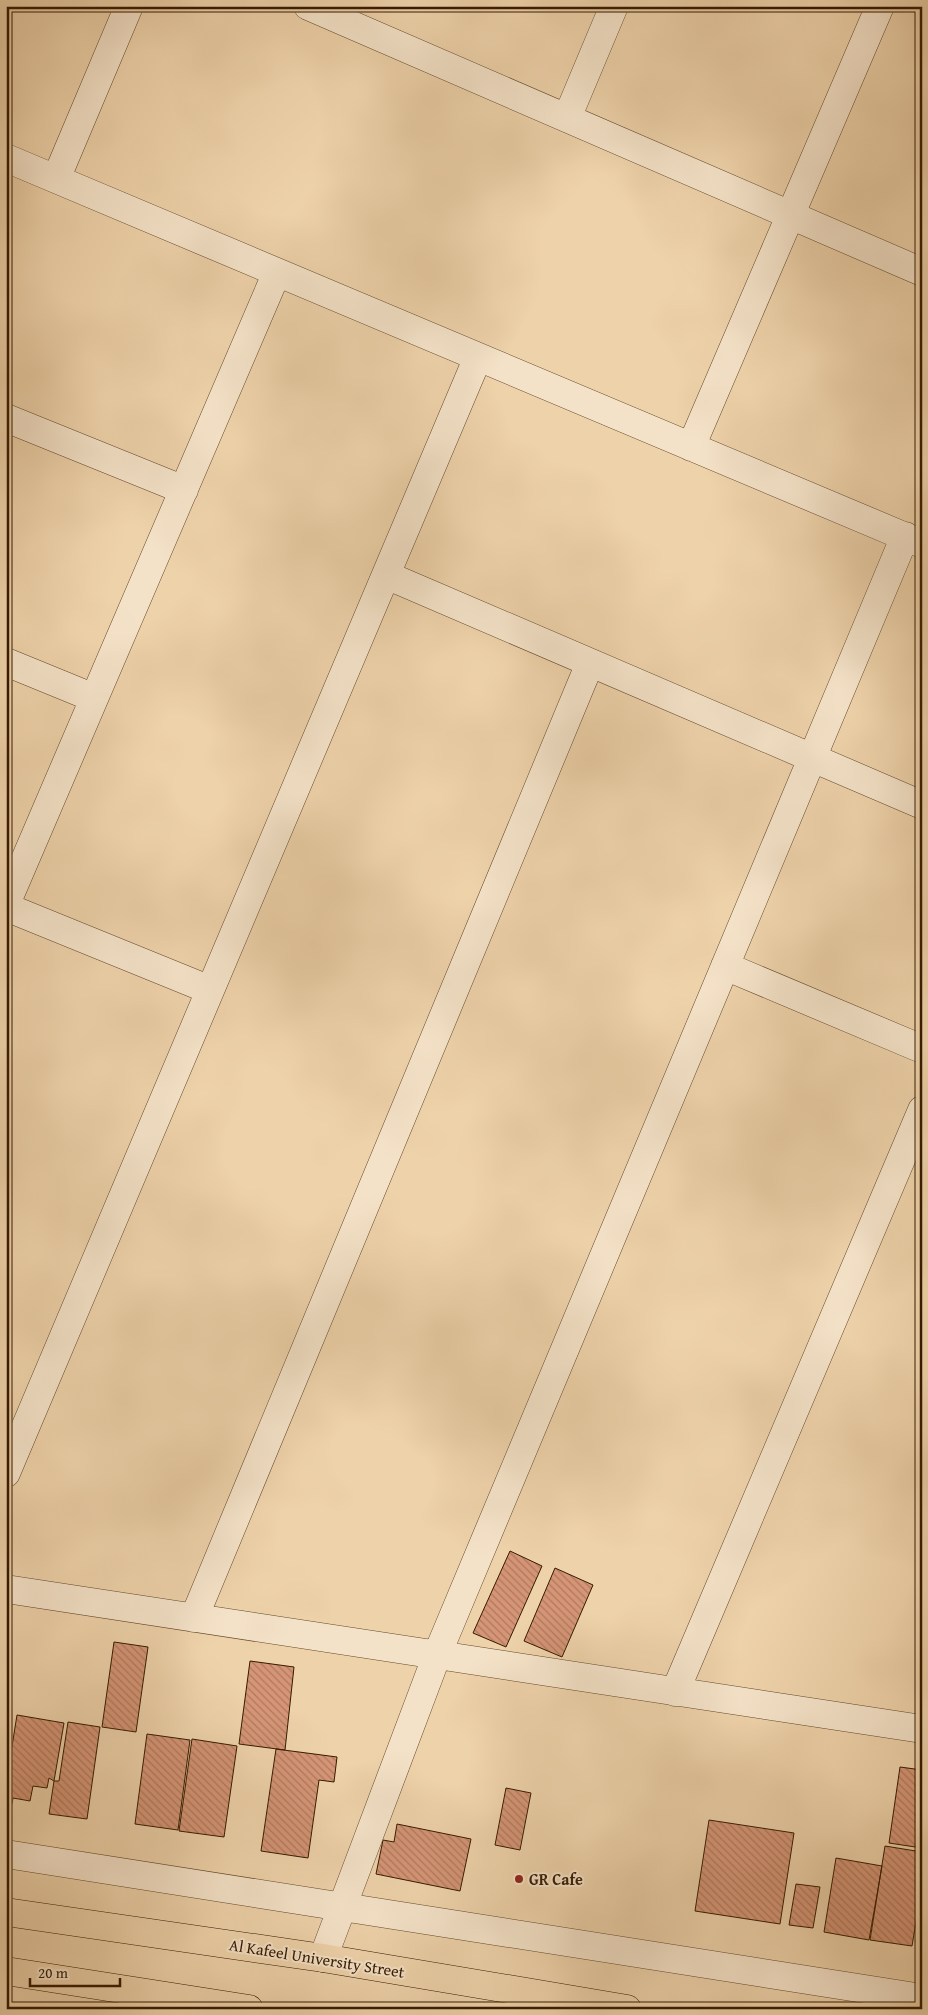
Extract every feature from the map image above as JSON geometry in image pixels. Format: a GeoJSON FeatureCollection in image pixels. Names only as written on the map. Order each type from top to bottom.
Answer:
{"type":"FeatureCollection","features":[{"type":"Feature","properties":{"kind":"main road","name":"Al Kafeel University Street"},"geometry":{"type":"LineString","coordinates":[[6,1912],[323,1958],[627,2009]]}},
{"type":"Feature","properties":{"kind":"main road"},"geometry":{"type":"LineString","coordinates":[[6,1970],[249,2009]]}},
{"type":"Feature","properties":{"kind":"street"},"geometry":{"type":"LineString","coordinates":[[56,179],[129,6]]}},
{"type":"Feature","properties":{"kind":"street"},"geometry":{"type":"LineString","coordinates":[[308,6],[364,17],[567,118],[922,272]]}},
{"type":"Feature","properties":{"kind":"street"},"geometry":{"type":"LineString","coordinates":[[567,118],[614,6]]}},
{"type":"Feature","properties":{"kind":"street"},"geometry":{"type":"LineString","coordinates":[[691,447],[880,6]]}},
{"type":"Feature","properties":{"kind":"street"},"geometry":{"type":"LineString","coordinates":[[6,158],[913,540],[812,758],[437,1655],[323,1958]]}},
{"type":"Feature","properties":{"kind":"street"},"geometry":{"type":"LineString","coordinates":[[210,990],[6,905],[277,272]]}},
{"type":"Feature","properties":{"kind":"street"},"geometry":{"type":"LineString","coordinates":[[6,1473],[478,357]]}},
{"type":"Feature","properties":{"kind":"street"},"geometry":{"type":"LineString","coordinates":[[6,418],[184,490]]}},
{"type":"Feature","properties":{"kind":"street"},"geometry":{"type":"LineString","coordinates":[[386,576],[922,805]]}},
{"type":"Feature","properties":{"kind":"street"},"geometry":{"type":"LineString","coordinates":[[6,662],[94,698]]}},
{"type":"Feature","properties":{"kind":"street"},"geometry":{"type":"LineString","coordinates":[[194,1618],[590,663]]}},
{"type":"Feature","properties":{"kind":"street"},"geometry":{"type":"LineString","coordinates":[[725,966],[922,1049]]}},
{"type":"Feature","properties":{"kind":"street"},"geometry":{"type":"LineString","coordinates":[[675,1692],[922,1110]]}},
{"type":"Feature","properties":{"kind":"street"},"geometry":{"type":"LineString","coordinates":[[6,1589],[922,1729]]}},
{"type":"Feature","properties":{"kind":"street"},"geometry":{"type":"LineString","coordinates":[[6,1854],[922,1998]]}},
{"type":"Feature","properties":{"kind":"building"},"geometry":{"type":"Polygon","coordinates":[[[510,1551],[542,1566],[506,1647],[473,1633],[510,1551]]]}},
{"type":"Feature","properties":{"kind":"building"},"geometry":{"type":"Polygon","coordinates":[[[555,1568],[593,1585],[562,1657],[524,1641],[555,1568]]]}},
{"type":"Feature","properties":{"kind":"building"},"geometry":{"type":"Polygon","coordinates":[[[114,1642],[148,1647],[136,1732],[102,1727],[114,1642]]]}},
{"type":"Feature","properties":{"kind":"building"},"geometry":{"type":"Polygon","coordinates":[[[250,1661],[294,1667],[285,1750],[239,1744],[250,1661]]]}},
{"type":"Feature","properties":{"kind":"building"},"geometry":{"type":"Polygon","coordinates":[[[17,1715],[64,1723],[54,1781],[49,1778],[47,1788],[33,1786],[30,1801],[13,1798],[12,1804],[6,1803],[6,1784],[17,1715]]]}},
{"type":"Feature","properties":{"kind":"building"},"geometry":{"type":"Polygon","coordinates":[[[68,1722],[100,1727],[87,1819],[49,1814],[54,1781],[59,1781],[68,1722]]]}},
{"type":"Feature","properties":{"kind":"building"},"geometry":{"type":"Polygon","coordinates":[[[147,1734],[190,1740],[178,1830],[135,1824],[147,1734]]]}},
{"type":"Feature","properties":{"kind":"building"},"geometry":{"type":"Polygon","coordinates":[[[192,1739],[237,1746],[224,1837],[179,1831],[192,1739]]]}},
{"type":"Feature","properties":{"kind":"building"},"geometry":{"type":"Polygon","coordinates":[[[276,1749],[337,1757],[334,1782],[319,1780],[308,1858],[261,1851],[276,1749]]]}},
{"type":"Feature","properties":{"kind":"building"},"geometry":{"type":"Polygon","coordinates":[[[900,1767],[922,1770],[922,1848],[889,1843],[900,1767]]]}},
{"type":"Feature","properties":{"kind":"building"},"geometry":{"type":"Polygon","coordinates":[[[506,1788],[531,1793],[520,1850],[495,1845],[506,1788]]]}},
{"type":"Feature","properties":{"kind":"building"},"geometry":{"type":"Polygon","coordinates":[[[709,1820],[794,1833],[780,1924],[695,1911],[709,1820]]]}},
{"type":"Feature","properties":{"kind":"building"},"geometry":{"type":"Polygon","coordinates":[[[397,1824],[471,1839],[460,1891],[376,1874],[383,1840],[394,1842],[397,1824]]]}},
{"type":"Feature","properties":{"kind":"building"},"geometry":{"type":"Polygon","coordinates":[[[885,1846],[922,1852],[922,1886],[912,1946],[870,1940],[885,1846]]]}},
{"type":"Feature","properties":{"kind":"building"},"geometry":{"type":"Polygon","coordinates":[[[836,1858],[882,1866],[869,1940],[824,1932],[836,1858]]]}},
{"type":"Feature","properties":{"kind":"building"},"geometry":{"type":"Polygon","coordinates":[[[796,1884],[820,1887],[813,1928],[789,1925],[796,1884]]]}},
{"type":"Feature","properties":{"kind":"building"},"geometry":{"type":"Polygon","coordinates":[[[922,1909],[922,1943],[916,1942],[922,1909]]]}},
{"type":"Feature","properties":{"kind":"place","name":"GR Cafe"},"geometry":{"type":"Point","coordinates":[519,1879]}}]}
